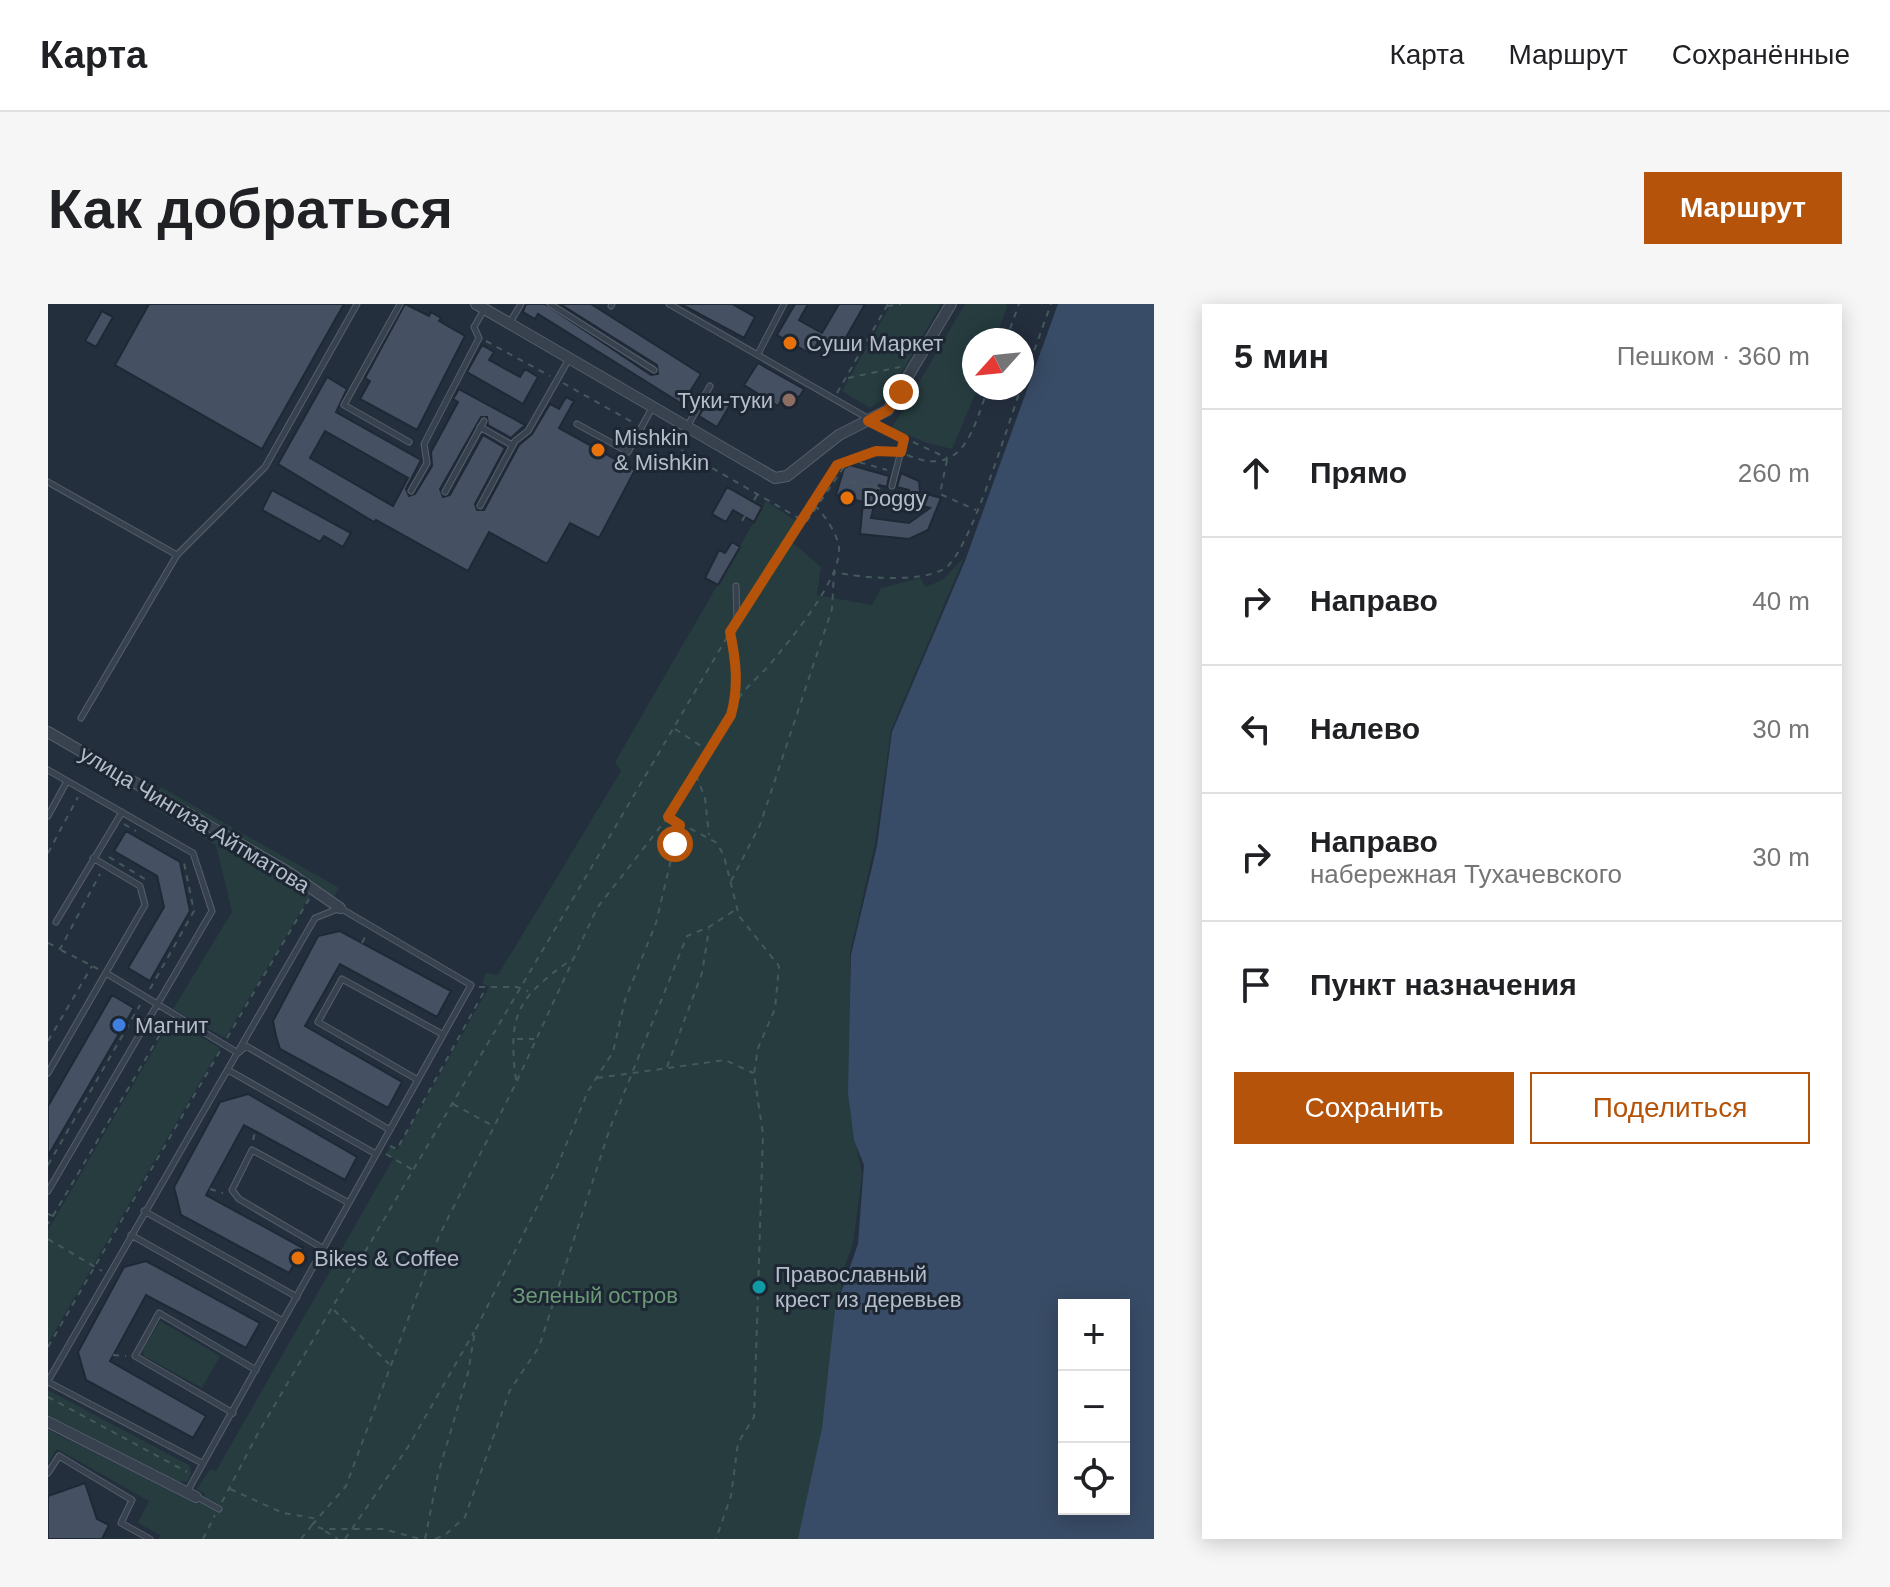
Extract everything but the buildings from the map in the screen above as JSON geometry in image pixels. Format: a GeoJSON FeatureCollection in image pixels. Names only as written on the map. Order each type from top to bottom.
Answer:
{"type":"FeatureCollection","features":[{"type":"Feature","properties":{"kind":"street"},"geometry":{"type":"LineString","coordinates":[[480,306],[775,478],[787,476],[839,435],[888,410],[951,304]]}},
{"type":"Feature","properties":{"kind":"street","name":"улица Чингиза Айтматова"},"geometry":{"type":"LineString","coordinates":[[48,732],[288,872],[340,908]]}},
{"type":"Feature","properties":{"kind":"street"},"geometry":{"type":"LineString","coordinates":[[48,1422],[192,1494]]}},
{"type":"Feature","properties":{"kind":"lane"},"geometry":{"type":"LineString","coordinates":[[81,718],[177,555],[265,467],[357,304]]}},
{"type":"Feature","properties":{"kind":"lane"},"geometry":{"type":"LineString","coordinates":[[400,304],[344,405],[409,442]]}},
{"type":"Feature","properties":{"kind":"lane"},"geometry":{"type":"LineString","coordinates":[[509,324],[521,304]]}},
{"type":"Feature","properties":{"kind":"lane"},"geometry":{"type":"LineString","coordinates":[[550,304],[654,370]]}},
{"type":"Feature","properties":{"kind":"lane"},"geometry":{"type":"LineString","coordinates":[[669,304],[759,352],[868,421],[904,439],[892,486]]}},
{"type":"Feature","properties":{"kind":"lane"},"geometry":{"type":"LineString","coordinates":[[759,352],[784,304]]}},
{"type":"Feature","properties":{"kind":"lane"},"geometry":{"type":"LineString","coordinates":[[411,491],[427,463],[424,444],[479,338],[474,327],[480,306]]}},
{"type":"Feature","properties":{"kind":"lane"},"geometry":{"type":"LineString","coordinates":[[480,506],[512,445],[528,431],[569,359]]}},
{"type":"Feature","properties":{"kind":"lane"},"geometry":{"type":"LineString","coordinates":[[686,428],[710,386]]}},
{"type":"Feature","properties":{"kind":"lane"},"geometry":{"type":"LineString","coordinates":[[577,424],[628,452],[652,408]]}},
{"type":"Feature","properties":{"kind":"lane"},"geometry":{"type":"LineString","coordinates":[[445,492],[484,421]]}},
{"type":"Feature","properties":{"kind":"lane"},"geometry":{"type":"LineString","coordinates":[[480,427],[512,445]]}},
{"type":"Feature","properties":{"kind":"lane"},"geometry":{"type":"LineString","coordinates":[[48,482],[177,555]]}},
{"type":"Feature","properties":{"kind":"lane"},"geometry":{"type":"LineString","coordinates":[[736,586],[737,619]]}},
{"type":"Feature","properties":{"kind":"lane"},"geometry":{"type":"LineString","coordinates":[[48,770],[193,853],[212,911],[48,1191]]}},
{"type":"Feature","properties":{"kind":"lane"},"geometry":{"type":"LineString","coordinates":[[48,816],[67,781]]}},
{"type":"Feature","properties":{"kind":"lane"},"geometry":{"type":"LineString","coordinates":[[56,922],[122,812]]}},
{"type":"Feature","properties":{"kind":"lane"},"geometry":{"type":"LineString","coordinates":[[48,1073],[145,905],[140,886],[93,858]]}},
{"type":"Feature","properties":{"kind":"lane"},"geometry":{"type":"LineString","coordinates":[[202,1463],[48,1382],[107,1273],[315,918],[340,908],[471,985],[195,1476],[192,1494],[219,1509]]}},
{"type":"Feature","properties":{"kind":"lane"},"geometry":{"type":"LineString","coordinates":[[106,973],[238,1053]]}},
{"type":"Feature","properties":{"kind":"lane"},"geometry":{"type":"LineString","coordinates":[[418,1080],[318,1022],[342,979],[442,1034]]}},
{"type":"Feature","properties":{"kind":"lane"},"geometry":{"type":"LineString","coordinates":[[238,1053],[246,1046],[390,1130]]}},
{"type":"Feature","properties":{"kind":"lane"},"geometry":{"type":"LineString","coordinates":[[228,1070],[376,1154]]}},
{"type":"Feature","properties":{"kind":"lane"},"geometry":{"type":"LineString","coordinates":[[324,1249],[239,1199],[232,1190],[252,1150],[349,1203]]}},
{"type":"Feature","properties":{"kind":"lane"},"geometry":{"type":"LineString","coordinates":[[144,1211],[297,1297]]}},
{"type":"Feature","properties":{"kind":"lane"},"geometry":{"type":"LineString","coordinates":[[131,1235],[283,1321]]}},
{"type":"Feature","properties":{"kind":"lane"},"geometry":{"type":"LineString","coordinates":[[233,1413],[135,1356],[159,1313],[256,1370]]}},
{"type":"Feature","properties":{"kind":"lane"},"geometry":{"type":"LineString","coordinates":[[48,1473],[59,1456],[132,1500],[121,1523],[150,1539]]}},
{"type":"Feature","properties":{"kind":"path"},"geometry":{"type":"LineString","coordinates":[[833,397],[847,379],[888,305],[901,304]]}},
{"type":"Feature","properties":{"kind":"path"},"geometry":{"type":"LineString","coordinates":[[1010,328],[1019,304]]}},
{"type":"Feature","properties":{"kind":"path"},"geometry":{"type":"LineString","coordinates":[[1034,350],[1051,304]]}},
{"type":"Feature","properties":{"kind":"path"},"geometry":{"type":"LineString","coordinates":[[479,338],[642,427],[802,520],[807,521],[846,464],[855,461],[886,471],[892,464]]}},
{"type":"Feature","properties":{"kind":"path"},"geometry":{"type":"LineString","coordinates":[[847,379],[917,364]]}},
{"type":"Feature","properties":{"kind":"path"},"geometry":{"type":"LineString","coordinates":[[203,1539],[229,1488],[452,1103],[737,619],[812,504],[843,461],[876,451],[900,454],[925,463],[948,459],[966,443],[983,400]]}},
{"type":"Feature","properties":{"kind":"path"},"geometry":{"type":"LineString","coordinates":[[834,572],[867,579],[942,570],[956,556],[977,510],[1016,400]]}},
{"type":"Feature","properties":{"kind":"path"},"geometry":{"type":"LineString","coordinates":[[904,439],[948,459]]}},
{"type":"Feature","properties":{"kind":"path"},"geometry":{"type":"LineString","coordinates":[[948,459],[940,494],[977,510]]}},
{"type":"Feature","properties":{"kind":"path"},"geometry":{"type":"LineString","coordinates":[[835,479],[840,479]]}},
{"type":"Feature","properties":{"kind":"path"},"geometry":{"type":"LineString","coordinates":[[851,482],[882,489]]}},
{"type":"Feature","properties":{"kind":"path"},"geometry":{"type":"LineString","coordinates":[[742,521],[757,494]]}},
{"type":"Feature","properties":{"kind":"path"},"geometry":{"type":"LineString","coordinates":[[730,882],[760,825],[832,609],[839,547],[831,526],[812,504]]}},
{"type":"Feature","properties":{"kind":"path"},"geometry":{"type":"LineString","coordinates":[[736,697],[770,664],[834,572]]}},
{"type":"Feature","properties":{"kind":"path"},"geometry":{"type":"LineString","coordinates":[[301,1539],[346,1486],[439,1236],[495,1127],[597,908],[668,817],[731,715],[736,697],[735,656],[730,632]]}},
{"type":"Feature","properties":{"kind":"path"},"geometry":{"type":"LineString","coordinates":[[673,729],[709,751]]}},
{"type":"Feature","properties":{"kind":"path"},"geometry":{"type":"LineString","coordinates":[[695,774],[705,798],[709,836],[724,856],[736,909],[779,966],[775,1009],[758,1048],[754,1074],[763,1134],[754,1417],[738,1443],[731,1496],[716,1539]]}},
{"type":"Feature","properties":{"kind":"path"},"geometry":{"type":"LineString","coordinates":[[48,853],[79,796]]}},
{"type":"Feature","properties":{"kind":"path"},"geometry":{"type":"LineString","coordinates":[[668,817],[709,836]]}},
{"type":"Feature","properties":{"kind":"path"},"geometry":{"type":"LineString","coordinates":[[345,1539],[408,1447],[498,1290],[597,1078],[613,1052],[625,1000],[656,923],[680,825]]}},
{"type":"Feature","properties":{"kind":"path"},"geometry":{"type":"LineString","coordinates":[[98,850],[147,879]]}},
{"type":"Feature","properties":{"kind":"path"},"geometry":{"type":"LineString","coordinates":[[139,983],[151,990],[194,911],[184,858]]}},
{"type":"Feature","properties":{"kind":"path"},"geometry":{"type":"LineString","coordinates":[[60,949],[105,865]]}},
{"type":"Feature","properties":{"kind":"path"},"geometry":{"type":"LineString","coordinates":[[48,1347],[312,894]]}},
{"type":"Feature","properties":{"kind":"path"},"geometry":{"type":"LineString","coordinates":[[435,1539],[445,1535],[465,1517],[510,1390],[539,1347],[610,1128],[687,936],[709,927],[736,909]]}},
{"type":"Feature","properties":{"kind":"path"},"geometry":{"type":"LineString","coordinates":[[362,943],[371,927]]}},
{"type":"Feature","properties":{"kind":"path"},"geometry":{"type":"LineString","coordinates":[[667,1067],[702,973],[709,927]]}},
{"type":"Feature","properties":{"kind":"path"},"geometry":{"type":"LineString","coordinates":[[48,943],[106,973]]}},
{"type":"Feature","properties":{"kind":"path"},"geometry":{"type":"LineString","coordinates":[[516,1083],[518,1010],[529,992],[573,958]]}},
{"type":"Feature","properties":{"kind":"path"},"geometry":{"type":"LineString","coordinates":[[48,1041],[92,966]]}},
{"type":"Feature","properties":{"kind":"path"},"geometry":{"type":"LineString","coordinates":[[413,1170],[385,1152],[390,1146],[397,1149],[487,988],[522,988],[529,992]]}},
{"type":"Feature","properties":{"kind":"path"},"geometry":{"type":"LineString","coordinates":[[48,1165],[142,1003]]}},
{"type":"Feature","properties":{"kind":"path"},"geometry":{"type":"LineString","coordinates":[[511,1006],[518,1010]]}},
{"type":"Feature","properties":{"kind":"path"},"geometry":{"type":"LineString","coordinates":[[48,1224],[170,1017]]}},
{"type":"Feature","properties":{"kind":"path"},"geometry":{"type":"LineString","coordinates":[[515,1039],[535,1039]]}},
{"type":"Feature","properties":{"kind":"path"},"geometry":{"type":"LineString","coordinates":[[597,1078],[635,1070],[725,1060],[754,1074]]}},
{"type":"Feature","properties":{"kind":"path"},"geometry":{"type":"LineString","coordinates":[[452,1103],[495,1127]]}},
{"type":"Feature","properties":{"kind":"path"},"geometry":{"type":"LineString","coordinates":[[252,1150],[255,1132]]}},
{"type":"Feature","properties":{"kind":"path"},"geometry":{"type":"LineString","coordinates":[[48,1214],[53,1216]]}},
{"type":"Feature","properties":{"kind":"path"},"geometry":{"type":"LineString","coordinates":[[48,1239],[107,1273]]}},
{"type":"Feature","properties":{"kind":"path"},"geometry":{"type":"LineString","coordinates":[[332,1309],[342,1315],[390,1365]]}},
{"type":"Feature","properties":{"kind":"path"},"geometry":{"type":"LineString","coordinates":[[323,1529],[383,1529],[423,1539],[438,1474],[468,1373],[475,1331]]}},
{"type":"Feature","properties":{"kind":"path"},"geometry":{"type":"LineString","coordinates":[[113,1355],[135,1356]]}},
{"type":"Feature","properties":{"kind":"path"},"geometry":{"type":"LineString","coordinates":[[48,1397],[195,1476]]}},
{"type":"Feature","properties":{"kind":"path"},"geometry":{"type":"LineString","coordinates":[[229,1488],[283,1513],[318,1519]]}},
{"type":"Feature","properties":{"kind":"path"},"geometry":{"type":"LineString","coordinates":[[312,1525],[338,1539]]}},
{"type":"Feature","properties":{"kind":"green space"},"geometry":{"type":"Polygon","coordinates":[[[891,304],[941,304],[890,394],[870,408],[842,391],[891,304]]]}},
{"type":"Feature","properties":{"kind":"green space"},"geometry":{"type":"Polygon","coordinates":[[[965,304],[1006,304],[999,328],[962,328],[962,400],[973,400],[952,449],[927,443],[892,428],[965,304]]]}},
{"type":"Feature","properties":{"kind":"green space","name":"Зеленый остров"},"geometry":{"type":"Polygon","coordinates":[[[766,501],[803,526],[791,541],[821,567],[817,595],[872,605],[881,588],[920,578],[926,587],[942,580],[964,558],[891,730],[875,844],[850,953],[850,1112],[862,1175],[853,1244],[844,1268],[815,1472],[800,1539],[159,1539],[160,1535],[138,1523],[149,1501],[57,1449],[48,1463],[48,1430],[200,1504],[205,1494],[197,1489],[210,1469],[216,1471],[337,1259],[329,1254],[331,1249],[340,1252],[393,1159],[386,1153],[390,1147],[397,1150],[489,987],[482,983],[486,973],[498,975],[621,771],[615,762],[766,501]]]}},
{"type":"Feature","properties":{"kind":"green space"},"geometry":{"type":"Polygon","coordinates":[[[161,787],[339,888],[332,900],[312,893],[225,1038],[173,1009],[232,912],[216,845],[150,806],[161,787]]]}},
{"type":"Feature","properties":{"kind":"green space"},"geometry":{"type":"Polygon","coordinates":[[[171,1020],[220,1048],[48,1343],[48,1230],[171,1020]]]}},
{"type":"Feature","properties":{"kind":"green space"},"geometry":{"type":"Polygon","coordinates":[[[160,1321],[220,1356],[202,1388],[144,1356],[143,1349],[160,1321]]]}},
{"type":"Feature","properties":{"kind":"green space"},"geometry":{"type":"Polygon","coordinates":[[[48,1390],[189,1465],[191,1472],[188,1481],[178,1482],[48,1415],[48,1390]]]}},
{"type":"Feature","properties":{"kind":"water"},"geometry":{"type":"Polygon","coordinates":[[[1058,304],[1154,304],[1154,1539],[798,1539],[822,1428],[835,1310],[858,1244],[864,1165],[854,1140],[848,1093],[851,955],[877,846],[892,732],[965,561],[1023,400],[1034,400],[1034,370],[1058,304]]]}},
{"type":"Feature","properties":{"kind":"place","name":"Суши Маркет"},"geometry":{"type":"Point","coordinates":[790,343]}},
{"type":"Feature","properties":{"kind":"place","name":"Туки-туки"},"geometry":{"type":"Point","coordinates":[789,400]}},
{"type":"Feature","properties":{"kind":"place","name":"Mishkin & Mishkin"},"geometry":{"type":"Point","coordinates":[598,450]}},
{"type":"Feature","properties":{"kind":"place","name":"Doggy"},"geometry":{"type":"Point","coordinates":[847,498]}},
{"type":"Feature","properties":{"kind":"place","name":"Магнит"},"geometry":{"type":"Point","coordinates":[119,1025]}},
{"type":"Feature","properties":{"kind":"place","name":"Bikes & Coffee"},"geometry":{"type":"Point","coordinates":[298,1258]}},
{"type":"Feature","properties":{"kind":"place","name":"Православный крест из деревьев"},"geometry":{"type":"Point","coordinates":[759,1287]}},
{"type":"Feature","properties":{"kind":"route"},"geometry":{"type":"LineString","coordinates":[[675,844],[680,825],[668,817],[731,715],[736,697],[735,656],[730,632],[837,465],[852,457],[876,451],[901,452],[904,439],[868,421],[888,410],[901,392]]}}]}
